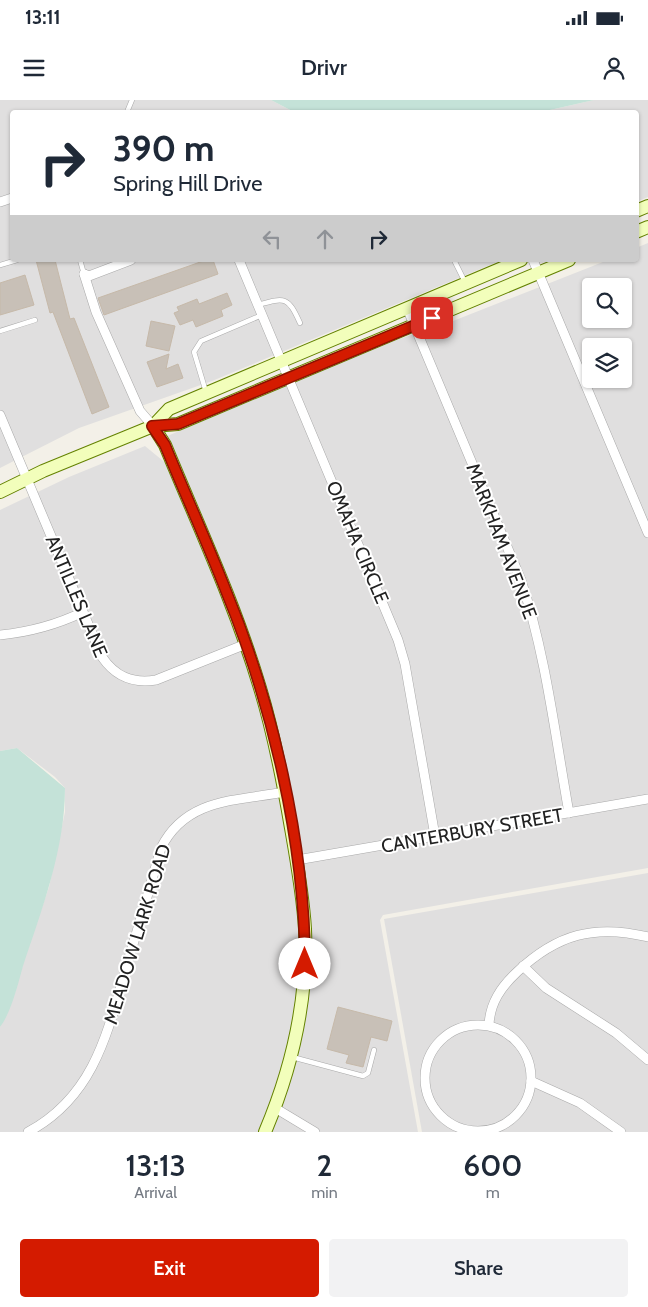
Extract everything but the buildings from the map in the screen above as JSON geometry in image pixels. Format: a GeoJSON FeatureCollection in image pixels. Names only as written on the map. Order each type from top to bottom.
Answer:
{"type":"FeatureCollection","features":[{"type":"Feature","properties":{"kind":"main road"},"geometry":{"type":"LineString","coordinates":[[152,426],[169,409],[516,262]]}},
{"type":"Feature","properties":{"kind":"main road"},"geometry":{"type":"LineString","coordinates":[[0,492],[152,426],[178,424],[564,262]]}},
{"type":"Feature","properties":{"kind":"main road"},"geometry":{"type":"LineString","coordinates":[[152,426],[165,445],[227,593],[246,644],[271,728],[297,860],[302,897],[305,964],[302,997],[291,1057],[275,1108],[265,1132]]}},
{"type":"Feature","properties":{"kind":"street"},"geometry":{"type":"LineString","coordinates":[[84,274],[89,276],[126,262]]}},
{"type":"Feature","properties":{"kind":"street","name":"OMAHA CIRCLE"},"geometry":{"type":"LineString","coordinates":[[240,262],[398,640],[435,836]]}},
{"type":"Feature","properties":{"kind":"street"},"geometry":{"type":"LineString","coordinates":[[534,262],[648,533]]}},
{"type":"Feature","properties":{"kind":"street"},"geometry":{"type":"LineString","coordinates":[[84,274],[96,312],[140,410],[152,426]]}},
{"type":"Feature","properties":{"kind":"street","name":"MARKHAM AVENUE"},"geometry":{"type":"LineString","coordinates":[[407,308],[517,571],[530,608],[538,639],[569,813]]}},
{"type":"Feature","properties":{"kind":"street","name":"ANTILLES LANE"},"geometry":{"type":"LineString","coordinates":[[0,415],[102,657],[108,666],[116,673],[133,681],[156,680],[246,644]]}},
{"type":"Feature","properties":{"kind":"street"},"geometry":{"type":"LineString","coordinates":[[0,635],[42,628],[62,622],[83,612]]}},
{"type":"Feature","properties":{"kind":"street","name":"MEADOW LARK ROAD"},"geometry":{"type":"LineString","coordinates":[[28,1132],[46,1121],[73,1095],[86,1078],[104,1045],[161,848],[167,835],[187,815],[201,808],[285,792]]}},
{"type":"Feature","properties":{"kind":"street","name":"CANTERBURY STREET"},"geometry":{"type":"LineString","coordinates":[[297,860],[648,799]]}},
{"type":"Feature","properties":{"kind":"street"},"geometry":{"type":"LineString","coordinates":[[489,1025],[492,1004],[498,993],[523,966],[555,943],[582,934],[610,931],[648,937]]}},
{"type":"Feature","properties":{"kind":"street"},"geometry":{"type":"LineString","coordinates":[[523,966],[546,988],[616,1033],[648,1060]]}},
{"type":"Feature","properties":{"kind":"street"},"geometry":{"type":"LineString","coordinates":[[489,1025],[500,1029],[518,1044],[529,1064],[531,1081],[529,1093],[520,1111],[504,1125],[484,1132],[460,1128],[442,1117],[429,1098],[424,1078],[429,1056],[442,1037],[460,1027],[489,1025]]}},
{"type":"Feature","properties":{"kind":"street"},"geometry":{"type":"LineString","coordinates":[[531,1081],[580,1103],[621,1132]]}},
{"type":"Feature","properties":{"kind":"street"},"geometry":{"type":"LineString","coordinates":[[275,1108],[316,1132]]}},
{"type":"Feature","properties":{"kind":"lane"},"geometry":{"type":"LineString","coordinates":[[81,262],[84,274]]}},
{"type":"Feature","properties":{"kind":"lane"},"geometry":{"type":"LineString","coordinates":[[455,262],[466,283]]}},
{"type":"Feature","properties":{"kind":"lane"},"geometry":{"type":"LineString","coordinates":[[258,305],[278,299],[286,300],[292,306],[300,324]]}},
{"type":"Feature","properties":{"kind":"lane"},"geometry":{"type":"LineString","coordinates":[[207,394],[194,352],[201,341],[262,315]]}},
{"type":"Feature","properties":{"kind":"lane"},"geometry":{"type":"LineString","coordinates":[[0,332],[35,320]]}},
{"type":"Feature","properties":{"kind":"lane"},"geometry":{"type":"LineString","coordinates":[[291,1057],[363,1076],[368,1073],[374,1050]]}},
{"type":"Feature","properties":{"kind":"shaded area"},"geometry":{"type":"Polygon","coordinates":[[[0,100],[271,100],[290,110],[10,110],[10,262],[497,262],[212,381],[79,428],[0,468],[0,100]]]}},
{"type":"Feature","properties":{"kind":"shaded area"},"geometry":{"type":"Polygon","coordinates":[[[271,100],[594,100],[550,110],[290,110],[271,100]]]}},
{"type":"Feature","properties":{"kind":"shaded area"},"geometry":{"type":"Polygon","coordinates":[[[594,100],[648,100],[648,197],[639,201],[639,110],[550,110],[594,100]]]}},
{"type":"Feature","properties":{"kind":"shaded area"},"geometry":{"type":"Polygon","coordinates":[[[648,243],[648,868],[383,915],[380,920],[418,1132],[271,1132],[307,998],[287,773],[165,437],[387,343],[448,323],[603,262],[639,262],[639,247],[648,243]]]}},
{"type":"Feature","properties":{"kind":"shaded area"},"geometry":{"type":"Polygon","coordinates":[[[145,446],[168,465],[222,595],[255,688],[277,775],[298,898],[300,931],[297,996],[285,1062],[259,1132],[0,1132],[0,1027],[49,887],[65,812],[65,788],[55,777],[17,748],[0,751],[0,510],[69,477],[145,446]]]}},
{"type":"Feature","properties":{"kind":"shaded area"},"geometry":{"type":"Polygon","coordinates":[[[17,748],[65,788],[64,811],[57,856],[45,901],[14,998],[8,1014],[0,1027],[0,751],[17,748]]]}},
{"type":"Feature","properties":{"kind":"shaded area"},"geometry":{"type":"Polygon","coordinates":[[[648,873],[648,1132],[422,1132],[384,919],[648,873]]]}},
{"type":"Feature","properties":{"kind":"route"},"geometry":{"type":"LineString","coordinates":[[305,964],[305,930],[297,860],[282,774],[260,686],[227,593],[165,445],[152,426],[178,424],[432,318]]}}]}
